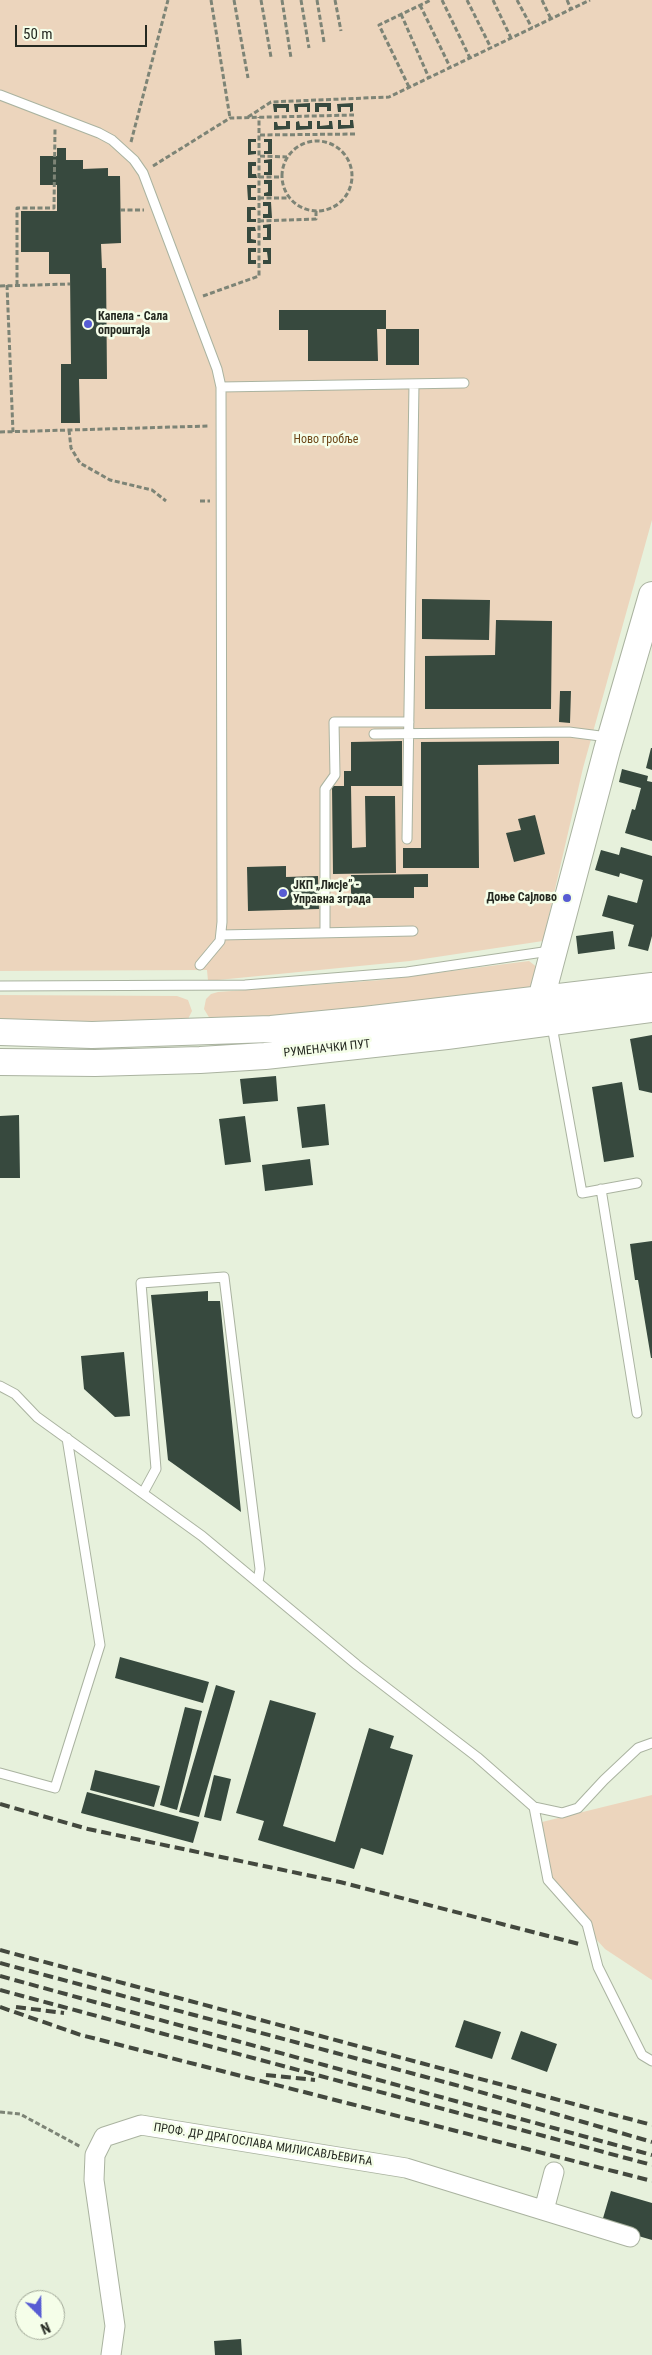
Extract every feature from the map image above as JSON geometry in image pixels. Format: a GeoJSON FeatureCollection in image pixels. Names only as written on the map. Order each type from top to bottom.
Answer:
{"type":"FeatureCollection","features":[{"type":"Feature","properties":{"kind":"main road"},"geometry":{"type":"LineString","coordinates":[[541,999],[552,950],[652,595]]}},
{"type":"Feature","properties":{"kind":"main road","name":"РУМЕНАЧКИ ПУТ"},"geometry":{"type":"LineString","coordinates":[[0,1032],[92,1035],[271,1029],[652,986]]}},
{"type":"Feature","properties":{"kind":"main road","name":"РУМЕНАЧКИ ПУТ"},"geometry":{"type":"LineString","coordinates":[[0,1062],[96,1063],[256,1056],[551,1023],[652,1009]]}},
{"type":"Feature","properties":{"kind":"street","name":"ПРОФ. ДР ДРАГОСЛАВА МИЛИСАВЉЕВИЋА"},"geometry":{"type":"LineString","coordinates":[[95,2155],[104,2137],[141,2125],[406,2168],[630,2237]]}},
{"type":"Feature","properties":{"kind":"street"},"geometry":{"type":"LineString","coordinates":[[95,2155],[94,2180],[115,2326],[111,2355]]}},
{"type":"Feature","properties":{"kind":"street"},"geometry":{"type":"LineString","coordinates":[[544,2210],[554,2172]]}},
{"type":"Feature","properties":{"kind":"lane"},"geometry":{"type":"LineString","coordinates":[[0,95],[99,133],[112,140],[128,154],[143,173],[217,369],[221,387],[222,912],[220,941],[200,965]]}},
{"type":"Feature","properties":{"kind":"lane"},"geometry":{"type":"LineString","coordinates":[[221,387],[464,383]]}},
{"type":"Feature","properties":{"kind":"lane"},"geometry":{"type":"LineString","coordinates":[[407,839],[414,384]]}},
{"type":"Feature","properties":{"kind":"lane"},"geometry":{"type":"LineString","coordinates":[[325,932],[325,789],[335,775],[334,722],[409,722]]}},
{"type":"Feature","properties":{"kind":"lane"},"geometry":{"type":"LineString","coordinates":[[374,734],[569,732],[611,737]]}},
{"type":"Feature","properties":{"kind":"lane"},"geometry":{"type":"LineString","coordinates":[[221,934],[413,931]]}},
{"type":"Feature","properties":{"kind":"lane"},"geometry":{"type":"LineString","coordinates":[[0,986],[245,985],[407,972],[552,950]]}},
{"type":"Feature","properties":{"kind":"lane"},"geometry":{"type":"LineString","coordinates":[[551,1023],[582,1193],[637,1184]]}},
{"type":"Feature","properties":{"kind":"lane"},"geometry":{"type":"LineString","coordinates":[[601,1189],[637,1413]]}},
{"type":"Feature","properties":{"kind":"lane"},"geometry":{"type":"LineString","coordinates":[[143,1493],[156,1469],[141,1283],[224,1277],[260,1569],[258,1582]]}},
{"type":"Feature","properties":{"kind":"lane"},"geometry":{"type":"LineString","coordinates":[[0,1386],[15,1394],[38,1417],[202,1536],[357,1665],[477,1758],[534,1807],[562,1814],[578,1808],[638,1748],[652,1742]]}},
{"type":"Feature","properties":{"kind":"lane"},"geometry":{"type":"LineString","coordinates":[[0,1773],[55,1788],[100,1645],[67,1438]]}},
{"type":"Feature","properties":{"kind":"lane"},"geometry":{"type":"LineString","coordinates":[[534,1807],[548,1880],[587,1924],[598,1967],[642,2055],[652,2061]]}},
{"type":"Feature","properties":{"kind":"path"},"geometry":{"type":"LineString","coordinates":[[128,154],[168,0]]}},
{"type":"Feature","properties":{"kind":"path"},"geometry":{"type":"LineString","coordinates":[[211,0],[230,118]]}},
{"type":"Feature","properties":{"kind":"path"},"geometry":{"type":"LineString","coordinates":[[234,0],[248,78]]}},
{"type":"Feature","properties":{"kind":"path"},"geometry":{"type":"LineString","coordinates":[[261,0],[271,57]]}},
{"type":"Feature","properties":{"kind":"path"},"geometry":{"type":"LineString","coordinates":[[282,0],[291,58]]}},
{"type":"Feature","properties":{"kind":"path"},"geometry":{"type":"LineString","coordinates":[[301,0],[309,48]]}},
{"type":"Feature","properties":{"kind":"path"},"geometry":{"type":"LineString","coordinates":[[317,0],[324,42]]}},
{"type":"Feature","properties":{"kind":"path"},"geometry":{"type":"LineString","coordinates":[[335,0],[341,31]]}},
{"type":"Feature","properties":{"kind":"path"},"geometry":{"type":"LineString","coordinates":[[409,87],[379,25],[431,0]]}},
{"type":"Feature","properties":{"kind":"path"},"geometry":{"type":"LineString","coordinates":[[442,0],[470,58]]}},
{"type":"Feature","properties":{"kind":"path"},"geometry":{"type":"LineString","coordinates":[[467,0],[491,48]]}},
{"type":"Feature","properties":{"kind":"path"},"geometry":{"type":"LineString","coordinates":[[493,0],[511,38]]}},
{"type":"Feature","properties":{"kind":"path"},"geometry":{"type":"LineString","coordinates":[[517,0],[532,28]]}},
{"type":"Feature","properties":{"kind":"path"},"geometry":{"type":"LineString","coordinates":[[542,0],[551,19]]}},
{"type":"Feature","properties":{"kind":"path"},"geometry":{"type":"LineString","coordinates":[[567,0],[571,9]]}},
{"type":"Feature","properties":{"kind":"path"},"geometry":{"type":"LineString","coordinates":[[248,117],[271,102],[388,97],[590,0]]}},
{"type":"Feature","properties":{"kind":"path"},"geometry":{"type":"LineString","coordinates":[[420,5],[450,68]]}},
{"type":"Feature","properties":{"kind":"path"},"geometry":{"type":"LineString","coordinates":[[401,14],[429,78]]}},
{"type":"Feature","properties":{"kind":"path"},"geometry":{"type":"LineString","coordinates":[[143,173],[230,118],[354,115]]}},
{"type":"Feature","properties":{"kind":"path"},"geometry":{"type":"LineString","coordinates":[[17,285],[17,208],[54,208],[54,116]]}},
{"type":"Feature","properties":{"kind":"path"},"geometry":{"type":"LineString","coordinates":[[190,301],[259,276],[259,117]]}},
{"type":"Feature","properties":{"kind":"path"},"geometry":{"type":"LineString","coordinates":[[317,134],[317,141]]}},
{"type":"Feature","properties":{"kind":"path"},"geometry":{"type":"LineString","coordinates":[[260,135],[355,134]]}},
{"type":"Feature","properties":{"kind":"path"},"geometry":{"type":"LineString","coordinates":[[317,141],[330,143],[342,151],[350,163],[352,176],[350,188],[341,201],[329,208],[316,210],[303,208],[290,198],[284,189],[282,177],[287,157],[297,146],[317,141]]}},
{"type":"Feature","properties":{"kind":"path"},"geometry":{"type":"LineString","coordinates":[[260,156],[287,157]]}},
{"type":"Feature","properties":{"kind":"path"},"geometry":{"type":"LineString","coordinates":[[260,177],[282,177]]}},
{"type":"Feature","properties":{"kind":"path"},"geometry":{"type":"LineString","coordinates":[[259,198],[290,198]]}},
{"type":"Feature","properties":{"kind":"path"},"geometry":{"type":"LineString","coordinates":[[120,210],[157,210]]}},
{"type":"Feature","properties":{"kind":"path"},"geometry":{"type":"LineString","coordinates":[[259,221],[316,219],[316,210]]}},
{"type":"Feature","properties":{"kind":"path"},"geometry":{"type":"LineString","coordinates":[[0,286],[70,284]]}},
{"type":"Feature","properties":{"kind":"path"},"geometry":{"type":"LineString","coordinates":[[7,285],[13,432]]}},
{"type":"Feature","properties":{"kind":"path"},"geometry":{"type":"LineString","coordinates":[[77,423],[77,430]]}},
{"type":"Feature","properties":{"kind":"path"},"geometry":{"type":"LineString","coordinates":[[0,432],[220,426]]}},
{"type":"Feature","properties":{"kind":"path"},"geometry":{"type":"LineString","coordinates":[[69,430],[71,448],[80,463],[110,480],[152,490],[166,500]]}},
{"type":"Feature","properties":{"kind":"path"},"geometry":{"type":"LineString","coordinates":[[0,2112],[20,2114],[95,2155]]}},
{"type":"Feature","properties":{"kind":"green space","name":"Ново гробље"},"geometry":{"type":"Polygon","coordinates":[[[0,0],[652,0],[652,520],[583,768],[543,941],[410,961],[208,981],[207,970],[0,971],[0,0]]]}},
{"type":"Feature","properties":{"kind":"green space"},"geometry":{"type":"Polygon","coordinates":[[[529,961],[538,968],[533,987],[271,1020],[210,1019],[204,1009],[206,999],[211,994],[218,992],[381,980],[529,961]]]}},
{"type":"Feature","properties":{"kind":"green space"},"geometry":{"type":"Polygon","coordinates":[[[0,995],[177,996],[188,1000],[192,1011],[187,1021],[0,1023],[0,995]]]}},
{"type":"Feature","properties":{"kind":"green space"},"geometry":{"type":"Polygon","coordinates":[[[652,1795],[652,1980],[605,1949],[557,1896],[543,1876],[538,1823],[652,1795]]]}},
{"type":"Feature","properties":{"kind":"building"},"geometry":{"type":"Polygon","coordinates":[[[310,103],[310,112],[307,112],[307,107],[298,107],[298,112],[295,112],[294,104],[310,103]]]}},
{"type":"Feature","properties":{"kind":"building"},"geometry":{"type":"Polygon","coordinates":[[[315,103],[331,103],[331,111],[327,111],[327,107],[319,107],[319,112],[315,112],[315,103]]]}},
{"type":"Feature","properties":{"kind":"building"},"geometry":{"type":"Polygon","coordinates":[[[353,103],[353,111],[350,112],[350,107],[341,107],[341,112],[338,112],[337,104],[353,103]]]}},
{"type":"Feature","properties":{"kind":"building"},"geometry":{"type":"Polygon","coordinates":[[[273,104],[289,104],[289,112],[286,112],[286,108],[277,108],[277,112],[274,112],[273,104]]]}},
{"type":"Feature","properties":{"kind":"building"},"geometry":{"type":"Polygon","coordinates":[[[338,120],[341,120],[341,125],[350,125],[350,120],[353,120],[354,128],[338,129],[338,120]]]}},
{"type":"Feature","properties":{"kind":"building"},"geometry":{"type":"Polygon","coordinates":[[[286,121],[290,121],[290,129],[274,130],[274,122],[277,122],[278,126],[286,126],[286,121]]]}},
{"type":"Feature","properties":{"kind":"building"},"geometry":{"type":"Polygon","coordinates":[[[299,121],[300,126],[308,126],[308,121],[312,121],[312,129],[296,130],[296,122],[299,121]]]}},
{"type":"Feature","properties":{"kind":"building"},"geometry":{"type":"Polygon","coordinates":[[[317,121],[320,121],[320,126],[329,125],[329,121],[332,121],[333,129],[317,129],[317,121]]]}},
{"type":"Feature","properties":{"kind":"building"},"geometry":{"type":"Polygon","coordinates":[[[248,139],[256,139],[256,142],[251,142],[251,151],[256,151],[256,154],[248,155],[248,139]]]}},
{"type":"Feature","properties":{"kind":"building"},"geometry":{"type":"Polygon","coordinates":[[[264,139],[272,139],[272,154],[264,154],[264,151],[268,151],[268,142],[264,142],[264,139]]]}},
{"type":"Feature","properties":{"kind":"building","name":"Капела - Сала опроштаја"},"geometry":{"type":"Polygon","coordinates":[[[57,148],[66,148],[66,160],[83,160],[83,169],[108,168],[108,176],[120,176],[121,243],[101,244],[102,268],[106,268],[107,379],[79,379],[80,423],[61,423],[61,364],[71,364],[70,274],[49,274],[49,252],[21,252],[21,211],[57,211],[57,185],[40,185],[40,156],[57,156],[57,148]]]}},
{"type":"Feature","properties":{"kind":"building"},"geometry":{"type":"Polygon","coordinates":[[[272,159],[272,175],[264,175],[264,172],[268,172],[268,163],[264,163],[264,160],[272,159]]]}},
{"type":"Feature","properties":{"kind":"building"},"geometry":{"type":"Polygon","coordinates":[[[248,162],[256,162],[256,166],[252,166],[252,174],[256,174],[257,178],[248,178],[248,162]]]}},
{"type":"Feature","properties":{"kind":"building"},"geometry":{"type":"Polygon","coordinates":[[[264,180],[272,180],[272,196],[264,196],[264,193],[268,192],[268,184],[264,184],[264,180]]]}},
{"type":"Feature","properties":{"kind":"building"},"geometry":{"type":"Polygon","coordinates":[[[247,185],[256,185],[256,188],[251,188],[251,197],[256,197],[256,200],[248,200],[247,185]]]}},
{"type":"Feature","properties":{"kind":"building"},"geometry":{"type":"Polygon","coordinates":[[[263,202],[271,202],[272,218],[263,218],[263,214],[268,214],[268,206],[263,206],[263,202]]]}},
{"type":"Feature","properties":{"kind":"building"},"geometry":{"type":"Polygon","coordinates":[[[247,207],[255,207],[256,210],[251,210],[251,219],[256,219],[256,222],[247,222],[247,207]]]}},
{"type":"Feature","properties":{"kind":"building"},"geometry":{"type":"Polygon","coordinates":[[[271,224],[271,240],[263,240],[263,237],[267,237],[267,228],[263,228],[263,225],[271,224]]]}},
{"type":"Feature","properties":{"kind":"building"},"geometry":{"type":"Polygon","coordinates":[[[247,227],[255,227],[256,231],[251,231],[251,239],[256,240],[256,243],[247,243],[247,227]]]}},
{"type":"Feature","properties":{"kind":"building"},"geometry":{"type":"Polygon","coordinates":[[[248,248],[256,248],[256,252],[251,252],[251,260],[256,260],[256,264],[248,264],[248,248]]]}},
{"type":"Feature","properties":{"kind":"building"},"geometry":{"type":"Polygon","coordinates":[[[263,248],[271,248],[271,264],[263,264],[263,260],[268,260],[267,252],[263,252],[263,248]]]}},
{"type":"Feature","properties":{"kind":"building"},"geometry":{"type":"Polygon","coordinates":[[[279,310],[386,310],[386,329],[377,329],[378,361],[308,361],[308,330],[279,330],[279,310]]]}},
{"type":"Feature","properties":{"kind":"building"},"geometry":{"type":"Polygon","coordinates":[[[386,329],[419,329],[419,365],[386,365],[386,329]]]}},
{"type":"Feature","properties":{"kind":"building"},"geometry":{"type":"Polygon","coordinates":[[[422,599],[490,600],[489,640],[422,639],[422,599]]]}},
{"type":"Feature","properties":{"kind":"building"},"geometry":{"type":"Polygon","coordinates":[[[496,620],[552,621],[551,709],[425,709],[425,656],[495,655],[496,620]]]}},
{"type":"Feature","properties":{"kind":"building"},"geometry":{"type":"Polygon","coordinates":[[[560,691],[571,691],[570,723],[559,722],[560,691]]]}},
{"type":"Feature","properties":{"kind":"building"},"geometry":{"type":"Polygon","coordinates":[[[402,741],[402,786],[351,786],[352,848],[366,847],[365,796],[395,796],[396,873],[333,874],[332,786],[344,786],[344,771],[351,771],[351,742],[402,741]]]}},
{"type":"Feature","properties":{"kind":"building"},"geometry":{"type":"Polygon","coordinates":[[[559,741],[559,764],[478,765],[479,868],[403,868],[403,848],[421,848],[421,742],[559,741]]]}},
{"type":"Feature","properties":{"kind":"building"},"geometry":{"type":"Polygon","coordinates":[[[652,748],[652,770],[646,768],[652,748]]]}},
{"type":"Feature","properties":{"kind":"building"},"geometry":{"type":"Polygon","coordinates":[[[622,769],[648,776],[647,781],[652,782],[652,841],[625,833],[632,809],[635,810],[641,788],[619,782],[622,769]]]}},
{"type":"Feature","properties":{"kind":"building"},"geometry":{"type":"Polygon","coordinates":[[[535,815],[545,854],[514,862],[506,833],[521,830],[518,819],[535,815]]]}},
{"type":"Feature","properties":{"kind":"building"},"geometry":{"type":"Polygon","coordinates":[[[621,847],[652,856],[652,936],[648,951],[628,946],[634,925],[602,916],[608,895],[637,903],[643,880],[620,873],[619,877],[595,870],[601,850],[619,855],[621,847]]]}},
{"type":"Feature","properties":{"kind":"building","name":"ЈКП „Лисје” - Управна зграда"},"geometry":{"type":"Polygon","coordinates":[[[286,866],[286,877],[318,876],[319,909],[248,911],[247,867],[286,866]]]}},
{"type":"Feature","properties":{"kind":"building"},"geometry":{"type":"Polygon","coordinates":[[[428,874],[428,887],[414,887],[414,898],[351,898],[351,875],[428,874]]]}},
{"type":"Feature","properties":{"kind":"building"},"geometry":{"type":"Polygon","coordinates":[[[613,931],[615,949],[578,954],[576,936],[613,931]]]}},
{"type":"Feature","properties":{"kind":"building"},"geometry":{"type":"Polygon","coordinates":[[[652,1035],[652,1093],[639,1090],[630,1039],[652,1035]]]}},
{"type":"Feature","properties":{"kind":"building"},"geometry":{"type":"Polygon","coordinates":[[[276,1076],[278,1101],[243,1104],[240,1079],[276,1076]]]}},
{"type":"Feature","properties":{"kind":"building"},"geometry":{"type":"Polygon","coordinates":[[[622,1082],[634,1157],[604,1162],[592,1087],[622,1082]]]}},
{"type":"Feature","properties":{"kind":"building"},"geometry":{"type":"Polygon","coordinates":[[[325,1104],[329,1145],[302,1148],[297,1107],[325,1104]]]}},
{"type":"Feature","properties":{"kind":"building"},"geometry":{"type":"Polygon","coordinates":[[[19,1115],[20,1178],[0,1178],[0,1116],[19,1115]]]}},
{"type":"Feature","properties":{"kind":"building"},"geometry":{"type":"Polygon","coordinates":[[[245,1116],[251,1162],[225,1165],[219,1119],[245,1116]]]}},
{"type":"Feature","properties":{"kind":"building"},"geometry":{"type":"Polygon","coordinates":[[[310,1159],[313,1185],[265,1191],[262,1165],[310,1159]]]}},
{"type":"Feature","properties":{"kind":"building"},"geometry":{"type":"Polygon","coordinates":[[[652,1241],[651,1358],[638,1280],[635,1280],[630,1244],[652,1241]]]}},
{"type":"Feature","properties":{"kind":"building"},"geometry":{"type":"Polygon","coordinates":[[[208,1291],[208,1301],[220,1301],[241,1512],[168,1460],[151,1295],[208,1291]]]}},
{"type":"Feature","properties":{"kind":"building"},"geometry":{"type":"Polygon","coordinates":[[[124,1352],[130,1416],[115,1417],[84,1389],[81,1356],[124,1352]]]}},
{"type":"Feature","properties":{"kind":"building"},"geometry":{"type":"Polygon","coordinates":[[[120,1657],[209,1682],[203,1703],[115,1678],[120,1657]]]}},
{"type":"Feature","properties":{"kind":"building"},"geometry":{"type":"Polygon","coordinates":[[[216,1685],[235,1691],[199,1817],[179,1812],[216,1685]]]}},
{"type":"Feature","properties":{"kind":"building"},"geometry":{"type":"Polygon","coordinates":[[[270,1700],[316,1713],[283,1826],[335,1842],[369,1728],[394,1736],[390,1748],[413,1755],[383,1855],[361,1848],[354,1869],[258,1840],[264,1821],[236,1813],[270,1700]]]}},
{"type":"Feature","properties":{"kind":"building"},"geometry":{"type":"Polygon","coordinates":[[[185,1707],[202,1711],[177,1810],[160,1805],[185,1707]]]}},
{"type":"Feature","properties":{"kind":"building"},"geometry":{"type":"Polygon","coordinates":[[[95,1770],[160,1786],[154,1807],[90,1790],[95,1770]]]}},
{"type":"Feature","properties":{"kind":"building"},"geometry":{"type":"Polygon","coordinates":[[[214,1775],[231,1779],[221,1821],[204,1817],[214,1775]]]}},
{"type":"Feature","properties":{"kind":"building"},"geometry":{"type":"Polygon","coordinates":[[[87,1792],[199,1822],[193,1843],[81,1813],[87,1792]]]}},
{"type":"Feature","properties":{"kind":"building"},"geometry":{"type":"Polygon","coordinates":[[[464,2020],[501,2032],[492,2059],[455,2047],[464,2020]]]}},
{"type":"Feature","properties":{"kind":"building"},"geometry":{"type":"Polygon","coordinates":[[[521,2031],[557,2044],[547,2072],[511,2059],[521,2031]]]}},
{"type":"Feature","properties":{"kind":"building"},"geometry":{"type":"Polygon","coordinates":[[[611,2191],[652,2203],[652,2240],[601,2225],[611,2191]]]}},
{"type":"Feature","properties":{"kind":"building"},"geometry":{"type":"Polygon","coordinates":[[[241,2339],[242,2355],[215,2355],[214,2341],[241,2339]]]}},
{"type":"Feature","properties":{"kind":"railway"},"geometry":{"type":"LineString","coordinates":[[0,1804],[88,1829],[340,1882],[579,1944]]}},
{"type":"Feature","properties":{"kind":"railway"},"geometry":{"type":"LineString","coordinates":[[0,1950],[652,2125]]}},
{"type":"Feature","properties":{"kind":"railway"},"geometry":{"type":"LineString","coordinates":[[0,1963],[463,2087],[652,2142]]}},
{"type":"Feature","properties":{"kind":"railway"},"geometry":{"type":"LineString","coordinates":[[0,1976],[652,2155]]}},
{"type":"Feature","properties":{"kind":"railway"},"geometry":{"type":"LineString","coordinates":[[0,1990],[652,2165]]}},
{"type":"Feature","properties":{"kind":"railway"},"geometry":{"type":"LineString","coordinates":[[0,2007],[81,2035],[652,2181]]}},
{"type":"Feature","properties":{"kind":"railway"},"geometry":{"type":"LineString","coordinates":[[16,2007],[64,2013]]}},
{"type":"Feature","properties":{"kind":"railway"},"geometry":{"type":"LineString","coordinates":[[266,2075],[315,2080]]}},
{"type":"Feature","properties":{"kind":"place","name":"Капела - Сала опроштаја"},"geometry":{"type":"Point","coordinates":[88,324]}},
{"type":"Feature","properties":{"kind":"place","name":"ЈКП „Лисје” - Управна зграда"},"geometry":{"type":"Point","coordinates":[283,893]}},
{"type":"Feature","properties":{"kind":"place","name":"Доње Сајлово"},"geometry":{"type":"Point","coordinates":[567,898]}}]}
